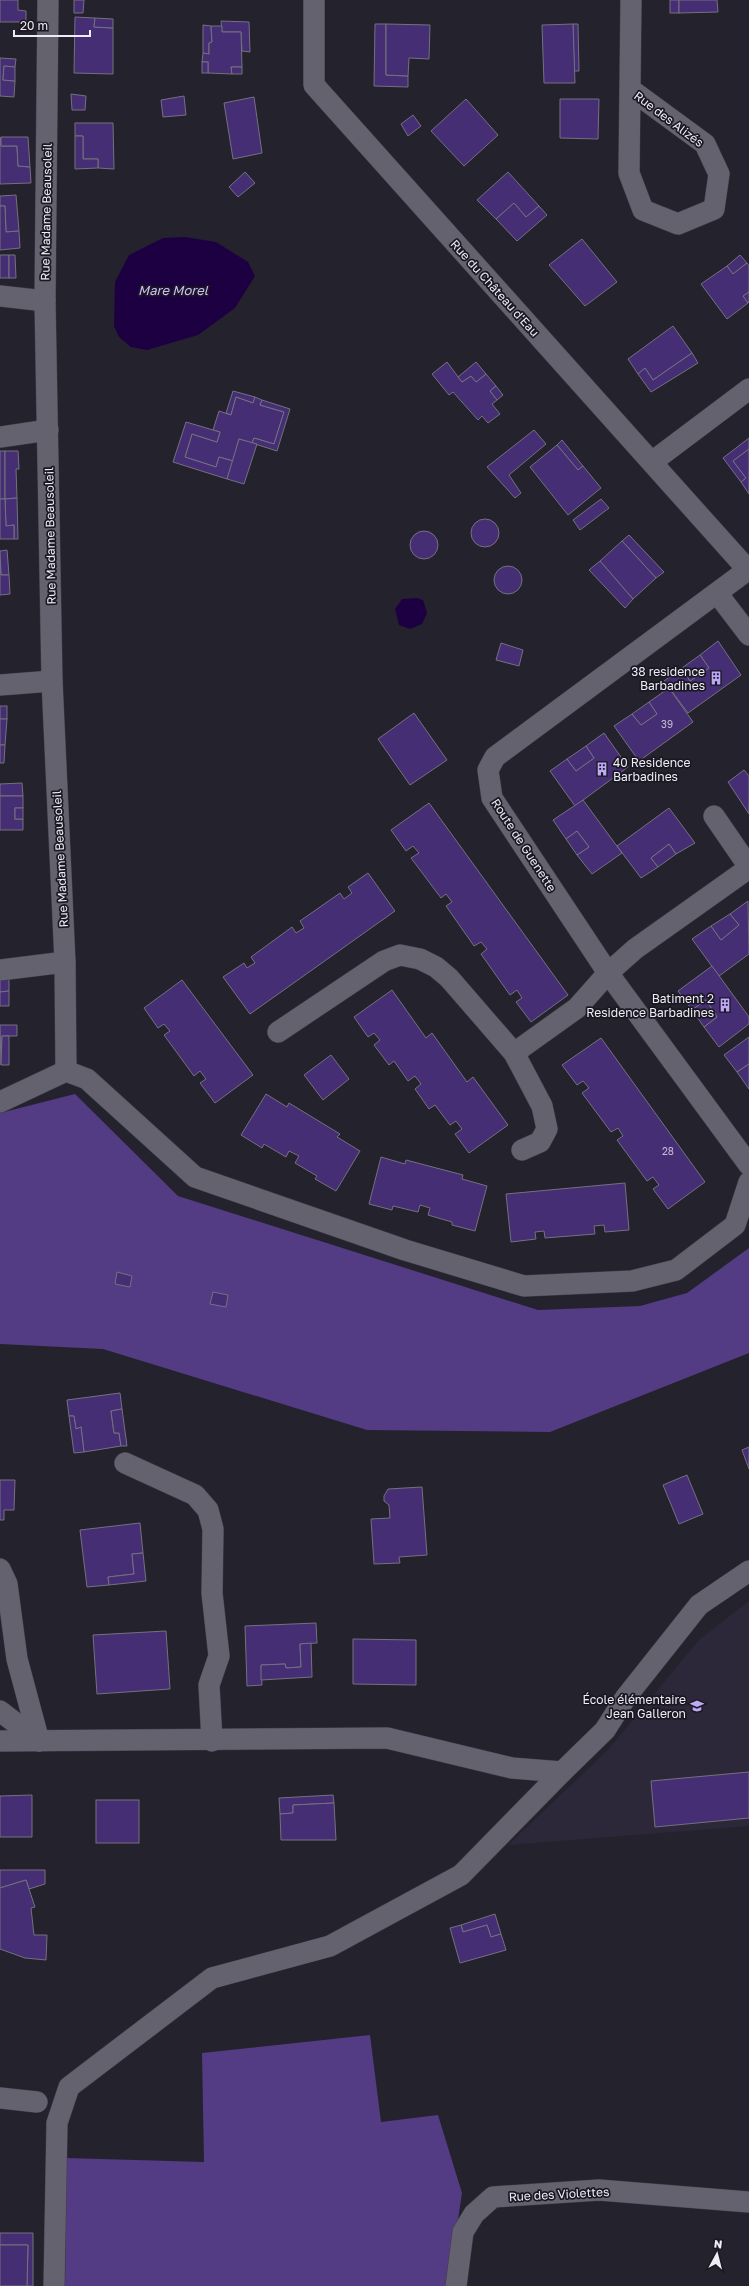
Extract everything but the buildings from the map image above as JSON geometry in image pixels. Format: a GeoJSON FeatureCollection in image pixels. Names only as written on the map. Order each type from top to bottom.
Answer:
{"type":"FeatureCollection","features":[{"type":"Feature","properties":{"kind":"street","name":"Rue Madame Beausoleil"},"geometry":{"type":"LineString","coordinates":[[48,0],[45,301],[52,681],[64,962],[66,1071]]}},
{"type":"Feature","properties":{"kind":"street","name":"Rue du Château d'Eau"},"geometry":{"type":"LineString","coordinates":[[314,0],[314,85],[748,570]]}},
{"type":"Feature","properties":{"kind":"street","name":"Rue des Alizés"},"geometry":{"type":"LineString","coordinates":[[630,89],[705,144],[719,174],[714,209],[678,224],[643,210],[629,173],[631,0]]}},
{"type":"Feature","properties":{"kind":"street"},"geometry":{"type":"LineString","coordinates":[[0,296],[45,301]]}},
{"type":"Feature","properties":{"kind":"street"},"geometry":{"type":"LineString","coordinates":[[652,462],[749,389]]}},
{"type":"Feature","properties":{"kind":"street"},"geometry":{"type":"LineString","coordinates":[[0,437],[48,430]]}},
{"type":"Feature","properties":{"kind":"street","name":"Route de Guenette"},"geometry":{"type":"LineString","coordinates":[[748,570],[495,757],[488,770],[492,798],[608,973],[749,1165]]}},
{"type":"Feature","properties":{"kind":"street"},"geometry":{"type":"LineString","coordinates":[[717,594],[749,635]]}},
{"type":"Feature","properties":{"kind":"street"},"geometry":{"type":"LineString","coordinates":[[0,685],[52,681]]}},
{"type":"Feature","properties":{"kind":"street"},"geometry":{"type":"LineString","coordinates":[[514,1053],[577,1008],[608,973],[635,949],[749,868],[714,816]]}},
{"type":"Feature","properties":{"kind":"street"},"geometry":{"type":"LineString","coordinates":[[278,1032],[384,961],[400,954],[420,959],[436,967],[449,978],[514,1053],[542,1106],[547,1129],[540,1142],[522,1150]]}},
{"type":"Feature","properties":{"kind":"street"},"geometry":{"type":"LineString","coordinates":[[0,970],[64,962]]}},
{"type":"Feature","properties":{"kind":"street"},"geometry":{"type":"LineString","coordinates":[[0,1102],[66,1071],[87,1080],[195,1177],[405,1250],[524,1286],[632,1281],[676,1270],[735,1225],[749,1182]]}},
{"type":"Feature","properties":{"kind":"street"},"geometry":{"type":"LineString","coordinates":[[125,1463],[195,1495],[208,1510],[214,1529],[212,1593],[219,1656],[209,1685],[212,1741]]}},
{"type":"Feature","properties":{"kind":"street"},"geometry":{"type":"LineString","coordinates":[[0,1568],[7,1584],[17,1659],[39,1741]]}},
{"type":"Feature","properties":{"kind":"street"},"geometry":{"type":"LineString","coordinates":[[54,2286],[57,2123],[69,2087],[212,1978],[330,1946],[461,1875],[605,1730],[626,1697],[698,1605],[749,1571]]}},
{"type":"Feature","properties":{"kind":"street"},"geometry":{"type":"LineString","coordinates":[[0,1711],[39,1741]]}},
{"type":"Feature","properties":{"kind":"street"},"geometry":{"type":"LineString","coordinates":[[0,1741],[212,1741],[387,1738],[512,1768],[562,1772]]}},
{"type":"Feature","properties":{"kind":"street"},"geometry":{"type":"LineString","coordinates":[[0,2098],[36,2102]]}},
{"type":"Feature","properties":{"kind":"street","name":"Rue des Violettes"},"geometry":{"type":"LineString","coordinates":[[456,2286],[463,2232],[474,2214],[493,2197],[599,2190],[749,2202]]}},
{"type":"Feature","properties":{"kind":"shaded area"},"geometry":{"type":"Polygon","coordinates":[[[75,1094],[178,1196],[538,1310],[640,1306],[687,1293],[749,1248],[749,1353],[550,1432],[367,1430],[103,1349],[0,1344],[0,1113],[75,1094]]]}},
{"type":"Feature","properties":{"kind":"shaded area","name":"École élémentaire Jean Galleron"},"geometry":{"type":"Polygon","coordinates":[[[749,1601],[749,1826],[508,1845],[608,1750],[699,1640],[749,1601]]]}},
{"type":"Feature","properties":{"kind":"shaded area"},"geometry":{"type":"Polygon","coordinates":[[[370,2035],[381,2122],[438,2115],[462,2193],[448,2286],[65,2286],[66,2158],[204,2162],[202,2053],[370,2035]]]}},
{"type":"Feature","properties":{"kind":"water","name":"Mare Morel"},"geometry":{"type":"Polygon","coordinates":[[[185,237],[216,242],[248,262],[255,276],[235,308],[198,335],[147,350],[131,347],[119,337],[114,326],[115,282],[129,255],[163,238],[185,237]]]}},
{"type":"Feature","properties":{"kind":"water"},"geometry":{"type":"Polygon","coordinates":[[[417,598],[423,600],[427,613],[422,624],[410,629],[399,625],[395,609],[402,599],[417,598]]]}},
{"type":"Feature","properties":{"kind":"place","name":"38 residence Barbadines"},"geometry":{"type":"Point","coordinates":[716,678]}},
{"type":"Feature","properties":{"kind":"place","name":"40 Residence Barbadines"},"geometry":{"type":"Point","coordinates":[602,769]}},
{"type":"Feature","properties":{"kind":"place","name":"Batiment 2 Residence Barbadines"},"geometry":{"type":"Point","coordinates":[725,1005]}},
{"type":"Feature","properties":{"kind":"place","name":"École élémentaire Jean Galleron"},"geometry":{"type":"Point","coordinates":[697,1706]}}]}
